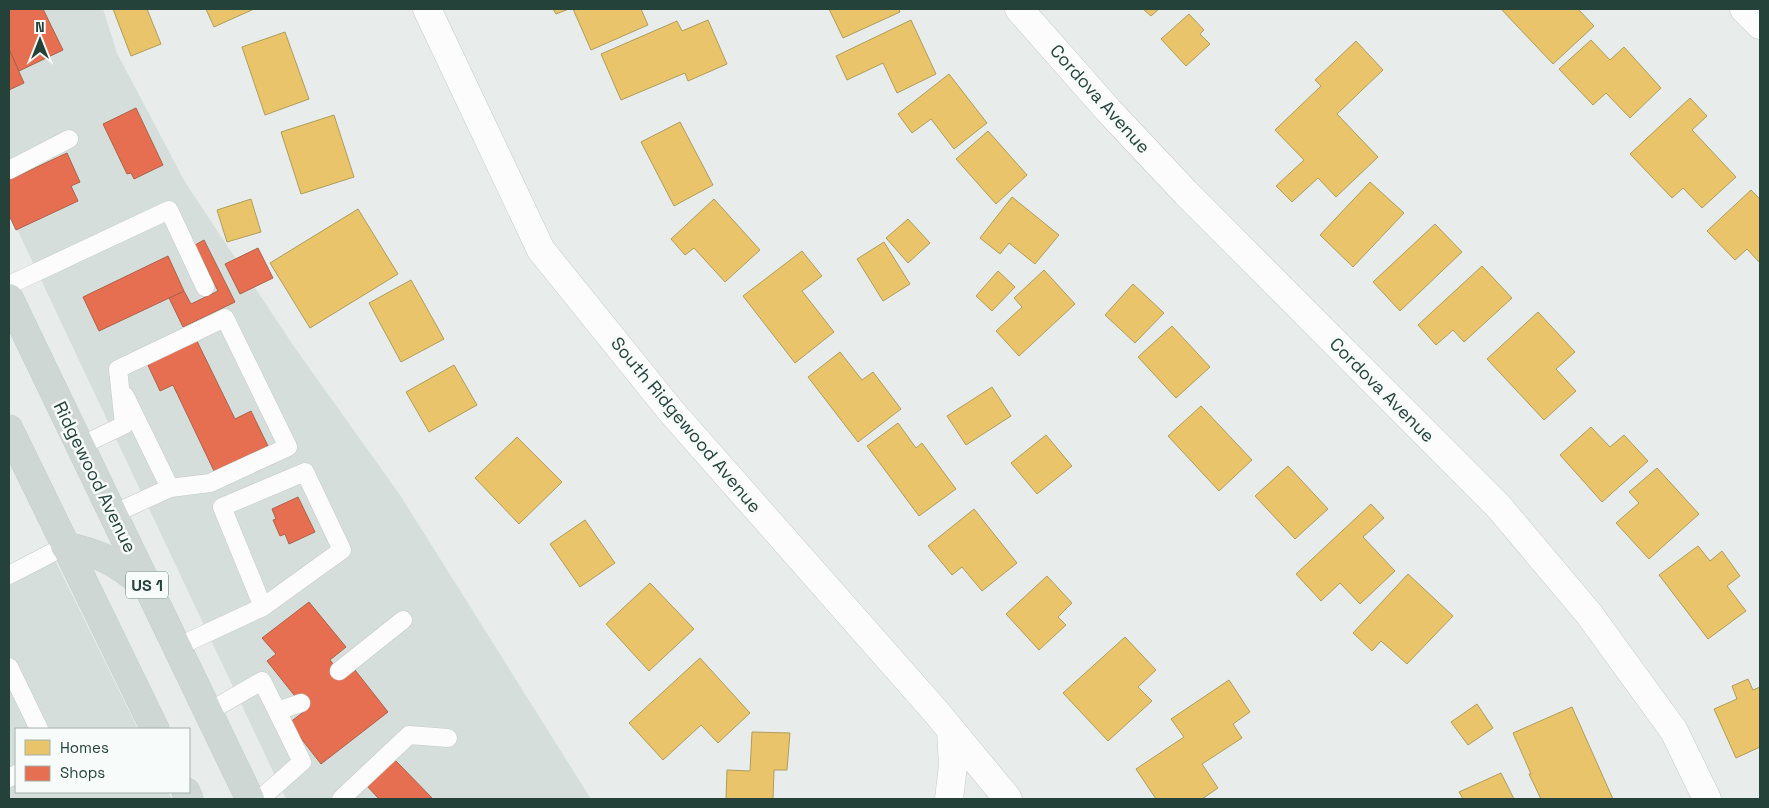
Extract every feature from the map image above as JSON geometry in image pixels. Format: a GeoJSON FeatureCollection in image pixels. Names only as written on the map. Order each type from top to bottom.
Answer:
{"type":"FeatureCollection","features":[{"type":"Feature","properties":{"kind":"main road","name":"Ridgewood Avenue"},"geometry":{"type":"LineString","coordinates":[[9,298],[250,799]]}},
{"type":"Feature","properties":{"kind":"main road"},"geometry":{"type":"LineString","coordinates":[[9,429],[155,728]]}},
{"type":"Feature","properties":{"kind":"main road"},"geometry":{"type":"LineString","coordinates":[[65,546],[89,551],[115,562],[148,588]]}},
{"type":"Feature","properties":{"kind":"street","name":"South Ridgewood Avenue"},"geometry":{"type":"LineString","coordinates":[[427,9],[541,250],[670,410],[951,730],[1008,799]]}},
{"type":"Feature","properties":{"kind":"street","name":"Cordova Avenue"},"geometry":{"type":"LineString","coordinates":[[1019,9],[1109,111],[1186,193],[1499,507],[1589,614],[1674,731],[1707,799]]}},
{"type":"Feature","properties":{"kind":"street"},"geometry":{"type":"LineString","coordinates":[[1744,9],[1760,25]]}},
{"type":"Feature","properties":{"kind":"street"},"geometry":{"type":"LineString","coordinates":[[949,799],[953,765],[951,730]]}},
{"type":"Feature","properties":{"kind":"lane"},"geometry":{"type":"LineString","coordinates":[[9,170],[69,139]]}},
{"type":"Feature","properties":{"kind":"lane"},"geometry":{"type":"LineString","coordinates":[[9,285],[169,210],[205,287]]}},
{"type":"Feature","properties":{"kind":"lane"},"geometry":{"type":"LineString","coordinates":[[80,446],[124,425],[118,369],[225,318],[288,447],[210,483],[170,488],[113,514]]}},
{"type":"Feature","properties":{"kind":"lane"},"geometry":{"type":"LineString","coordinates":[[119,384],[170,488]]}},
{"type":"Feature","properties":{"kind":"lane"},"geometry":{"type":"LineString","coordinates":[[177,646],[263,607],[342,550],[305,472],[222,508],[263,607]]}},
{"type":"Feature","properties":{"kind":"lane"},"geometry":{"type":"LineString","coordinates":[[9,574],[65,546]]}},
{"type":"Feature","properties":{"kind":"lane"},"geometry":{"type":"LineString","coordinates":[[339,671],[403,620]]}},
{"type":"Feature","properties":{"kind":"lane"},"geometry":{"type":"LineString","coordinates":[[9,667],[38,728]]}},
{"type":"Feature","properties":{"kind":"lane"},"geometry":{"type":"LineString","coordinates":[[208,712],[262,681],[302,762],[260,799]]}},
{"type":"Feature","properties":{"kind":"lane"},"geometry":{"type":"LineString","coordinates":[[277,711],[300,704]]}},
{"type":"Feature","properties":{"kind":"lane"},"geometry":{"type":"LineString","coordinates":[[341,799],[408,735],[448,738]]}},
{"type":"Feature","properties":{"kind":"shaded area"},"geometry":{"type":"Polygon","coordinates":[[[9,9],[103,9],[117,53],[185,182],[295,348],[400,495],[591,799],[286,799],[9,212],[9,9]]]}},
{"type":"Feature","properties":{"kind":"shaded area"},"geometry":{"type":"Polygon","coordinates":[[[49,560],[56,562],[138,728],[15,728],[15,793],[169,793],[172,799],[9,799],[9,577],[49,560]]]}},
{"type":"Feature","properties":{"kind":"building: Homes"},"geometry":{"type":"Polygon","coordinates":[[[113,9],[147,9],[161,44],[131,56],[113,9]]]}},
{"type":"Feature","properties":{"kind":"building: Homes"},"geometry":{"type":"Polygon","coordinates":[[[206,9],[254,9],[214,27],[206,9]]]}},
{"type":"Feature","properties":{"kind":"building: Homes"},"geometry":{"type":"Polygon","coordinates":[[[553,9],[569,9],[556,14],[553,9]]]}},
{"type":"Feature","properties":{"kind":"building: Homes"},"geometry":{"type":"Polygon","coordinates":[[[573,9],[641,9],[648,25],[591,50],[573,9]]]}},
{"type":"Feature","properties":{"kind":"building: Homes"},"geometry":{"type":"Polygon","coordinates":[[[829,9],[899,9],[900,12],[843,38],[829,9]]]}},
{"type":"Feature","properties":{"kind":"building: Homes"},"geometry":{"type":"Polygon","coordinates":[[[1143,9],[1159,9],[1151,16],[1143,9]]]}},
{"type":"Feature","properties":{"kind":"building: Homes"},"geometry":{"type":"Polygon","coordinates":[[[1501,9],[1578,9],[1594,26],[1553,64],[1501,9]]]}},
{"type":"Feature","properties":{"kind":"building: Homes"},"geometry":{"type":"Polygon","coordinates":[[[1189,14],[1204,30],[1200,34],[1210,44],[1186,66],[1161,39],[1189,14]]]}},
{"type":"Feature","properties":{"kind":"building: Homes"},"geometry":{"type":"Polygon","coordinates":[[[708,20],[727,64],[688,81],[685,73],[621,100],[601,54],[677,21],[682,31],[708,20]]]}},
{"type":"Feature","properties":{"kind":"building: Homes"},"geometry":{"type":"Polygon","coordinates":[[[911,20],[936,74],[897,93],[883,63],[847,80],[836,56],[911,20]]]}},
{"type":"Feature","properties":{"kind":"building: Homes"},"geometry":{"type":"Polygon","coordinates":[[[285,32],[309,99],[265,115],[242,47],[285,32]]]}},
{"type":"Feature","properties":{"kind":"building: Homes"},"geometry":{"type":"Polygon","coordinates":[[[1591,40],[1610,60],[1624,47],[1661,88],[1630,118],[1606,93],[1593,105],[1559,69],[1591,40]]]}},
{"type":"Feature","properties":{"kind":"building: Homes"},"geometry":{"type":"Polygon","coordinates":[[[1356,41],[1383,70],[1337,114],[1378,157],[1336,197],[1318,178],[1292,202],[1276,186],[1304,160],[1275,130],[1321,86],[1315,80],[1356,41]]]}},
{"type":"Feature","properties":{"kind":"building: Homes"},"geometry":{"type":"Polygon","coordinates":[[[949,74],[987,123],[954,149],[931,119],[912,133],[898,114],[949,74]]]}},
{"type":"Feature","properties":{"kind":"building: Homes"},"geometry":{"type":"Polygon","coordinates":[[[1690,98],[1707,116],[1692,130],[1736,177],[1702,208],[1683,188],[1672,198],[1630,154],[1690,98]]]}},
{"type":"Feature","properties":{"kind":"building: Homes"},"geometry":{"type":"Polygon","coordinates":[[[334,115],[354,177],[301,194],[281,132],[334,115]]]}},
{"type":"Feature","properties":{"kind":"building: Homes"},"geometry":{"type":"Polygon","coordinates":[[[680,122],[713,185],[674,206],[641,142],[680,122]]]}},
{"type":"Feature","properties":{"kind":"building: Homes"},"geometry":{"type":"Polygon","coordinates":[[[988,131],[1027,175],[996,204],[956,159],[988,131]]]}},
{"type":"Feature","properties":{"kind":"building: Homes"},"geometry":{"type":"Polygon","coordinates":[[[1370,182],[1404,213],[1353,267],[1320,235],[1370,182]]]}},
{"type":"Feature","properties":{"kind":"building: Homes"},"geometry":{"type":"Polygon","coordinates":[[[1751,190],[1760,199],[1760,263],[1747,249],[1735,260],[1707,231],[1751,190]]]}},
{"type":"Feature","properties":{"kind":"building: Homes"},"geometry":{"type":"Polygon","coordinates":[[[1012,197],[1059,235],[1035,264],[1009,243],[1000,254],[980,238],[1012,197]]]}},
{"type":"Feature","properties":{"kind":"building: Homes"},"geometry":{"type":"Polygon","coordinates":[[[251,199],[261,232],[227,242],[217,210],[251,199]]]}},
{"type":"Feature","properties":{"kind":"building: Homes"},"geometry":{"type":"Polygon","coordinates":[[[714,199],[760,250],[725,282],[694,248],[685,255],[671,239],[714,199]]]}},
{"type":"Feature","properties":{"kind":"building: Homes"},"geometry":{"type":"Polygon","coordinates":[[[358,209],[398,274],[310,328],[270,263],[358,209]]]}},
{"type":"Feature","properties":{"kind":"building: Homes"},"geometry":{"type":"Polygon","coordinates":[[[908,219],[930,243],[908,263],[886,238],[908,219]]]}},
{"type":"Feature","properties":{"kind":"building: Homes"},"geometry":{"type":"Polygon","coordinates":[[[1435,224],[1462,252],[1400,311],[1373,282],[1435,224]]]}},
{"type":"Feature","properties":{"kind":"building: Homes"},"geometry":{"type":"Polygon","coordinates":[[[884,242],[910,284],[883,301],[857,259],[884,242]]]}},
{"type":"Feature","properties":{"kind":"building: Homes"},"geometry":{"type":"Polygon","coordinates":[[[802,251],[822,276],[802,291],[834,332],[795,363],[743,296],[802,251]]]}},
{"type":"Feature","properties":{"kind":"building: Homes"},"geometry":{"type":"Polygon","coordinates":[[[1482,266],[1512,298],[1464,342],[1453,330],[1436,345],[1418,325],[1482,266]]]}},
{"type":"Feature","properties":{"kind":"building: Homes"},"geometry":{"type":"Polygon","coordinates":[[[1044,270],[1075,304],[1019,356],[996,331],[1022,307],[1014,298],[1044,270]]]}},
{"type":"Feature","properties":{"kind":"building: Homes"},"geometry":{"type":"Polygon","coordinates":[[[998,271],[1015,287],[992,311],[976,296],[998,271]]]}},
{"type":"Feature","properties":{"kind":"building: Homes"},"geometry":{"type":"Polygon","coordinates":[[[411,280],[444,339],[401,362],[369,303],[411,280]]]}},
{"type":"Feature","properties":{"kind":"building: Homes"},"geometry":{"type":"Polygon","coordinates":[[[1133,284],[1164,313],[1135,343],[1105,315],[1133,284]]]}},
{"type":"Feature","properties":{"kind":"building: Homes"},"geometry":{"type":"Polygon","coordinates":[[[1538,312],[1575,352],[1556,369],[1576,391],[1544,420],[1487,359],[1538,312]]]}},
{"type":"Feature","properties":{"kind":"building: Homes"},"geometry":{"type":"Polygon","coordinates":[[[1172,326],[1210,367],[1176,398],[1138,357],[1172,326]]]}},
{"type":"Feature","properties":{"kind":"building: Homes"},"geometry":{"type":"Polygon","coordinates":[[[840,352],[862,380],[873,372],[901,409],[858,442],[808,377],[840,352]]]}},
{"type":"Feature","properties":{"kind":"building: Homes"},"geometry":{"type":"Polygon","coordinates":[[[454,365],[477,405],[429,432],[406,392],[454,365]]]}},
{"type":"Feature","properties":{"kind":"building: Homes"},"geometry":{"type":"Polygon","coordinates":[[[992,387],[1011,416],[966,445],[947,416],[992,387]]]}},
{"type":"Feature","properties":{"kind":"building: Homes"},"geometry":{"type":"Polygon","coordinates":[[[1201,406],[1252,460],[1219,491],[1168,436],[1201,406]]]}},
{"type":"Feature","properties":{"kind":"building: Homes"},"geometry":{"type":"Polygon","coordinates":[[[898,423],[916,448],[922,443],[956,489],[919,516],[867,446],[898,423]]]}},
{"type":"Feature","properties":{"kind":"building: Homes"},"geometry":{"type":"Polygon","coordinates":[[[1591,427],[1610,447],[1624,435],[1648,461],[1602,502],[1560,455],[1591,427]]]}},
{"type":"Feature","properties":{"kind":"building: Homes"},"geometry":{"type":"Polygon","coordinates":[[[1046,435],[1072,466],[1037,494],[1011,463],[1046,435]]]}},
{"type":"Feature","properties":{"kind":"building: Homes"},"geometry":{"type":"Polygon","coordinates":[[[517,437],[562,482],[519,524],[475,478],[517,437]]]}},
{"type":"Feature","properties":{"kind":"building: Homes"},"geometry":{"type":"Polygon","coordinates":[[[1288,466],[1328,509],[1295,539],[1255,496],[1288,466]]]}},
{"type":"Feature","properties":{"kind":"building: Homes"},"geometry":{"type":"Polygon","coordinates":[[[1657,468],[1699,514],[1649,559],[1616,523],[1639,503],[1629,492],[1657,468]]]}},
{"type":"Feature","properties":{"kind":"building: Homes"},"geometry":{"type":"Polygon","coordinates":[[[1371,504],[1384,518],[1363,537],[1395,571],[1360,604],[1340,583],[1321,601],[1296,574],[1371,504]]]}},
{"type":"Feature","properties":{"kind":"building: Homes"},"geometry":{"type":"Polygon","coordinates":[[[974,509],[1017,563],[982,591],[962,567],[952,575],[928,546],[974,509]]]}},
{"type":"Feature","properties":{"kind":"building: Homes"},"geometry":{"type":"Polygon","coordinates":[[[585,520],[615,563],[580,587],[550,544],[585,520]]]}},
{"type":"Feature","properties":{"kind":"building: Homes"},"geometry":{"type":"Polygon","coordinates":[[[1698,546],[1710,561],[1722,551],[1740,576],[1727,586],[1746,611],[1708,639],[1659,575],[1698,546]]]}},
{"type":"Feature","properties":{"kind":"building: Homes"},"geometry":{"type":"Polygon","coordinates":[[[1408,574],[1453,616],[1407,664],[1381,641],[1372,651],[1353,633],[1408,574]]]}},
{"type":"Feature","properties":{"kind":"building: Homes"},"geometry":{"type":"Polygon","coordinates":[[[1047,576],[1072,603],[1058,617],[1066,625],[1039,650],[1006,614],[1047,576]]]}},
{"type":"Feature","properties":{"kind":"building: Homes"},"geometry":{"type":"Polygon","coordinates":[[[650,583],[694,629],[649,671],[606,624],[650,583]]]}},
{"type":"Feature","properties":{"kind":"building: Homes"},"geometry":{"type":"Polygon","coordinates":[[[1125,637],[1156,670],[1138,687],[1152,701],[1108,741],[1063,693],[1125,637]]]}},
{"type":"Feature","properties":{"kind":"building: Homes"},"geometry":{"type":"Polygon","coordinates":[[[700,658],[750,713],[718,743],[701,725],[663,760],[629,723],[700,658]]]}},
{"type":"Feature","properties":{"kind":"building: Homes"},"geometry":{"type":"Polygon","coordinates":[[[1748,679],[1753,690],[1760,687],[1760,747],[1736,758],[1714,709],[1737,699],[1732,686],[1748,679]]]}},
{"type":"Feature","properties":{"kind":"building: Homes"},"geometry":{"type":"Polygon","coordinates":[[[1229,680],[1250,712],[1233,724],[1242,738],[1202,764],[1218,788],[1202,799],[1156,799],[1136,769],[1184,737],[1171,719],[1229,680]]]}},
{"type":"Feature","properties":{"kind":"building: Homes"},"geometry":{"type":"Polygon","coordinates":[[[1477,704],[1493,728],[1468,745],[1451,722],[1477,704]]]}},
{"type":"Feature","properties":{"kind":"building: Homes"},"geometry":{"type":"Polygon","coordinates":[[[1572,707],[1613,799],[1541,799],[1529,774],[1531,774],[1513,733],[1572,707]]]}},
{"type":"Feature","properties":{"kind":"building: Homes"},"geometry":{"type":"Polygon","coordinates":[[[752,732],[790,733],[787,770],[774,770],[773,799],[726,799],[727,770],[750,771],[752,732]]]}},
{"type":"Feature","properties":{"kind":"building: Homes"},"geometry":{"type":"Polygon","coordinates":[[[1501,773],[1514,799],[1463,799],[1459,792],[1501,773]]]}},
{"type":"Feature","properties":{"kind":"building: Shops"},"geometry":{"type":"Polygon","coordinates":[[[9,9],[43,9],[63,50],[19,71],[9,49],[9,9]]]}},
{"type":"Feature","properties":{"kind":"building: Shops"},"geometry":{"type":"Polygon","coordinates":[[[9,49],[24,83],[9,90],[9,49]]]}},
{"type":"Feature","properties":{"kind":"building: Shops"},"geometry":{"type":"Polygon","coordinates":[[[136,108],[163,165],[134,179],[131,173],[127,174],[103,124],[136,108]]]}},
{"type":"Feature","properties":{"kind":"building: Shops"},"geometry":{"type":"Polygon","coordinates":[[[67,153],[80,182],[71,186],[78,201],[16,230],[9,215],[9,180],[67,153]]]}},
{"type":"Feature","properties":{"kind":"building: Shops"},"geometry":{"type":"Polygon","coordinates":[[[204,240],[235,302],[183,327],[169,298],[184,291],[191,304],[218,291],[195,245],[204,240]]]}},
{"type":"Feature","properties":{"kind":"building: Shops"},"geometry":{"type":"Polygon","coordinates":[[[258,248],[273,278],[240,294],[225,264],[258,248]]]}},
{"type":"Feature","properties":{"kind":"building: Shops"},"geometry":{"type":"Polygon","coordinates":[[[168,256],[184,291],[99,331],[83,297],[168,256]]]}},
{"type":"Feature","properties":{"kind":"building: Shops"},"geometry":{"type":"Polygon","coordinates":[[[195,337],[235,419],[251,411],[268,446],[214,471],[173,385],[160,391],[146,361],[195,337]]]}},
{"type":"Feature","properties":{"kind":"building: Shops"},"geometry":{"type":"Polygon","coordinates":[[[298,497],[315,532],[289,544],[285,534],[280,536],[273,520],[276,519],[272,509],[298,497]]]}},
{"type":"Feature","properties":{"kind":"building: Shops"},"geometry":{"type":"Polygon","coordinates":[[[309,602],[346,647],[330,660],[344,678],[355,670],[388,712],[321,764],[289,723],[306,710],[267,661],[276,654],[262,638],[309,602]]]}},
{"type":"Feature","properties":{"kind":"building: Shops"},"geometry":{"type":"Polygon","coordinates":[[[395,760],[433,799],[379,799],[367,786],[395,760]]]}}]}
